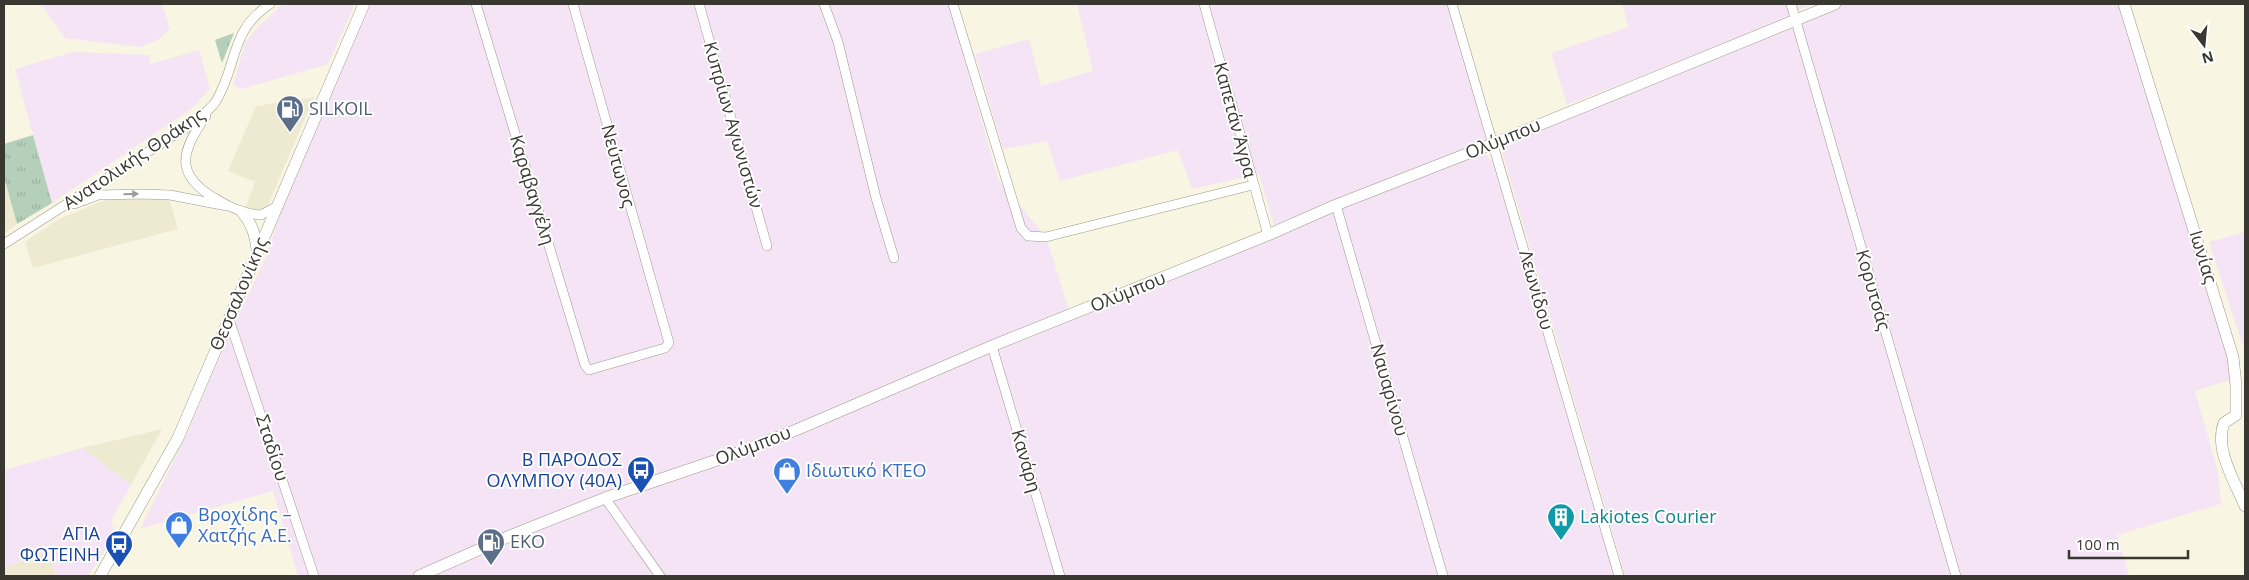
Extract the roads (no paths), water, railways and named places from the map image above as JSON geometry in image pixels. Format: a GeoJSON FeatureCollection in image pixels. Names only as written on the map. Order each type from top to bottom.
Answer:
{"type":"FeatureCollection","features":[{"type":"Feature","properties":{"kind":"street","name":"Ανατολικής Θράκης"},"geometry":{"type":"LineString","coordinates":[[4,244],[190,125],[215,103],[222,89],[236,44],[249,22],[270,4]]}},
{"type":"Feature","properties":{"kind":"street","name":"Θεσσαλονίκης"},"geometry":{"type":"LineString","coordinates":[[100,576],[178,438],[364,4]]}},
{"type":"Feature","properties":{"kind":"street","name":"Καραβαγγέλη"},"geometry":{"type":"LineString","coordinates":[[476,4],[585,366],[587,369],[593,369],[667,347],[669,343],[665,328]]}},
{"type":"Feature","properties":{"kind":"street","name":"Νεύτωνος"},"geometry":{"type":"LineString","coordinates":[[573,4],[665,328]]}},
{"type":"Feature","properties":{"kind":"street","name":"Κυπρίων Αγωνιστών"},"geometry":{"type":"LineString","coordinates":[[699,4],[767,246]]}},
{"type":"Feature","properties":{"kind":"street"},"geometry":{"type":"LineString","coordinates":[[824,4],[838,42],[876,198],[894,258]]}},
{"type":"Feature","properties":{"kind":"street"},"geometry":{"type":"LineString","coordinates":[[953,4],[1021,228],[1028,236],[1046,236],[1253,185]]}},
{"type":"Feature","properties":{"kind":"street","name":"Καπετάν Άγρα"},"geometry":{"type":"LineString","coordinates":[[1204,4],[1268,235]]}},
{"type":"Feature","properties":{"kind":"street","name":"Λεωνίδου"},"geometry":{"type":"LineString","coordinates":[[1452,4],[1619,576]]}},
{"type":"Feature","properties":{"kind":"street","name":"Κορυτσάς"},"geometry":{"type":"LineString","coordinates":[[1791,4],[1956,576]]}},
{"type":"Feature","properties":{"kind":"street","name":"Ολύμπου"},"geometry":{"type":"LineString","coordinates":[[419,576],[512,535],[605,498],[732,455],[992,346],[1268,235],[1336,205],[1492,144],[1835,4]]}},
{"type":"Feature","properties":{"kind":"street","name":"Ιωνίας"},"geometry":{"type":"LineString","coordinates":[[2124,4],[2233,357],[2241,416],[2224,423],[2220,436],[2226,460],[2245,506]]}},
{"type":"Feature","properties":{"kind":"street"},"geometry":{"type":"LineString","coordinates":[[215,103],[193,134],[187,147],[186,162],[188,173],[194,184],[203,192],[227,206],[242,212],[261,215],[276,206]]}},
{"type":"Feature","properties":{"kind":"street"},"geometry":{"type":"LineString","coordinates":[[21,232],[74,204],[98,195],[170,195],[227,206]]}},
{"type":"Feature","properties":{"kind":"street","name":"Ναυαρίνου"},"geometry":{"type":"LineString","coordinates":[[1336,205],[1443,576]]}},
{"type":"Feature","properties":{"kind":"street"},"geometry":{"type":"LineString","coordinates":[[242,212],[251,223],[257,252]]}},
{"type":"Feature","properties":{"kind":"street","name":"Σταδίου"},"geometry":{"type":"LineString","coordinates":[[229,319],[314,576]]}},
{"type":"Feature","properties":{"kind":"street","name":"Κανάρη"},"geometry":{"type":"LineString","coordinates":[[992,346],[1060,576]]}},
{"type":"Feature","properties":{"kind":"street"},"geometry":{"type":"LineString","coordinates":[[605,498],[660,576]]}},
{"type":"Feature","properties":{"kind":"place","name":"SILKOIL"},"geometry":{"type":"Point","coordinates":[290,133]}},
{"type":"Feature","properties":{"kind":"place","name":"Β ΠΑΡΟΔΟΣ ΟΛΥΜΠΟΥ (40Α)"},"geometry":{"type":"Point","coordinates":[641,494]}},
{"type":"Feature","properties":{"kind":"place","name":"Ιδιωτικό ΚΤΕΟ"},"geometry":{"type":"Point","coordinates":[787,495]}},
{"type":"Feature","properties":{"kind":"place","name":"Lakiotes Courier"},"geometry":{"type":"Point","coordinates":[1561,541]}},
{"type":"Feature","properties":{"kind":"place","name":"Βροχίδης – Χατζής Α.Ε."},"geometry":{"type":"Point","coordinates":[179,549]}},
{"type":"Feature","properties":{"kind":"place","name":"EKO"},"geometry":{"type":"Point","coordinates":[491,566]}},
{"type":"Feature","properties":{"kind":"place","name":"ΑΓΙΑ ΦΩΤΕΙΝΗ"},"geometry":{"type":"Point","coordinates":[119,568]}}]}
